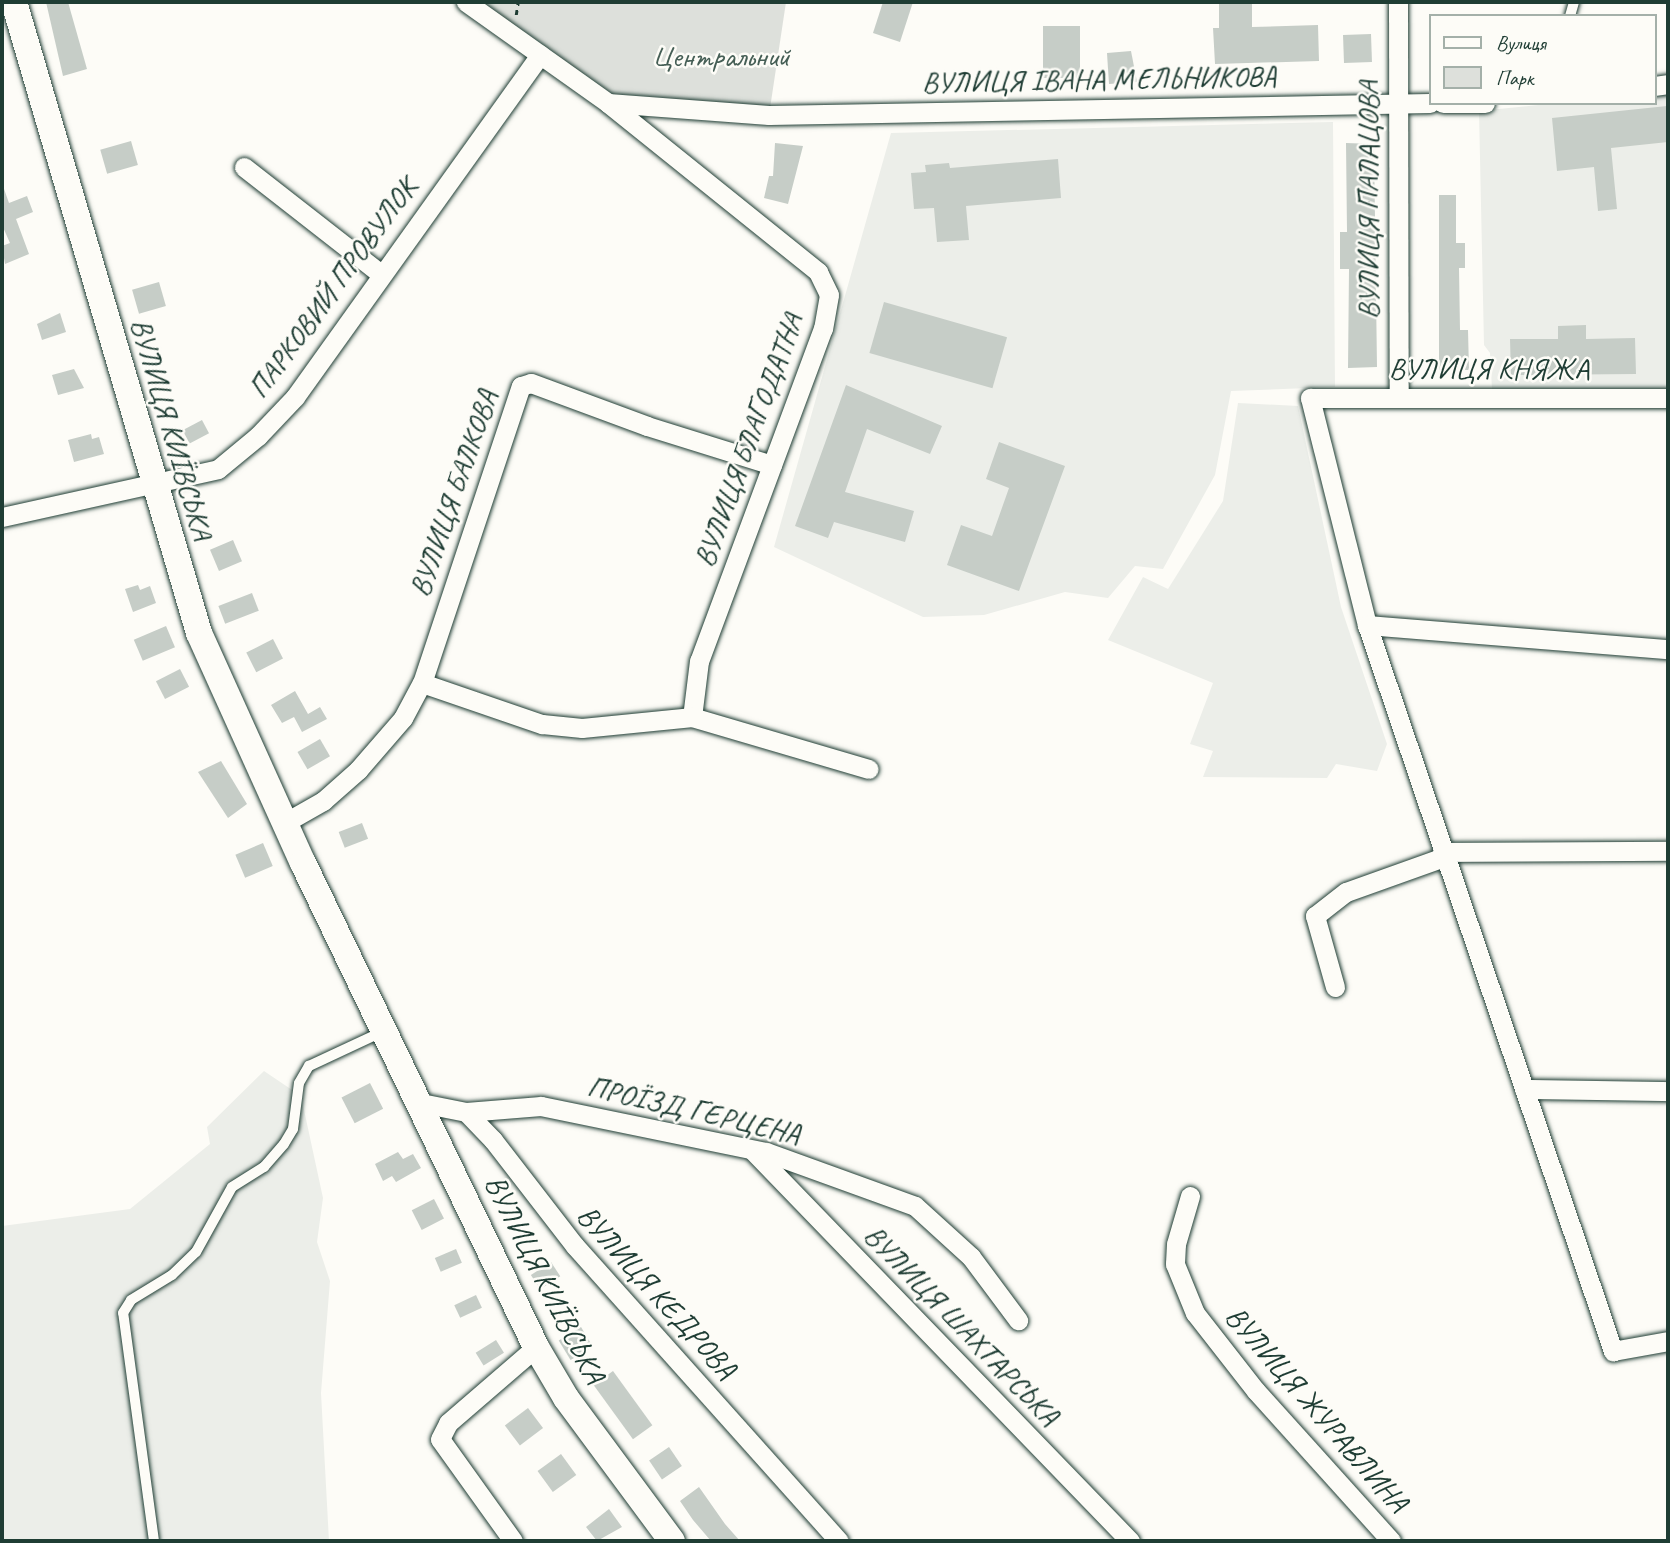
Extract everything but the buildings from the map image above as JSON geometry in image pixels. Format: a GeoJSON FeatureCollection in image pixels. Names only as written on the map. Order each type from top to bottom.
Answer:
{"type":"FeatureCollection","features":[{"type":"Feature","properties":{"kind":"main road","name":"ВУЛИЦЯ КИЇВСЬКА"},"geometry":{"type":"LineString","coordinates":[[14,2],[153,486],[199,633],[303,863],[421,1103],[536,1347],[566,1398],[672,1541]]}},
{"type":"Feature","properties":{"kind":"street","name":"ВУЛИЦЯ БЛАГОДАТНА"},"geometry":{"type":"LineString","coordinates":[[466,2],[608,103],[818,272],[829,295],[823,328],[699,660],[692,717]]}},
{"type":"Feature","properties":{"kind":"street","name":"ВУЛИЦЯ ПАЛАЦОВА"},"geometry":{"type":"LineString","coordinates":[[1398,2],[1399,397]]}},
{"type":"Feature","properties":{"kind":"street","name":"ПАРКОВИЙ ПРОВУЛОК"},"geometry":{"type":"LineString","coordinates":[[2,517],[153,486],[218,469],[258,436],[295,397],[540,55]]}},
{"type":"Feature","properties":{"kind":"street","name":"ВУЛИЦЯ ІВАНА МЕЛЬНИКОВА"},"geometry":{"type":"LineString","coordinates":[[608,103],[768,115],[1428,103]]}},
{"type":"Feature","properties":{"kind":"street"},"geometry":{"type":"LineString","coordinates":[[243,167],[381,274]]}},
{"type":"Feature","properties":{"kind":"street","name":"ВУЛИЦЯ БАЛКОВА"},"geometry":{"type":"LineString","coordinates":[[286,822],[323,801],[358,770],[403,718],[422,683],[515,393],[521,386],[531,383],[772,465]]}},
{"type":"Feature","properties":{"kind":"street","name":"ВУЛИЦЯ КНЯЖА"},"geometry":{"type":"LineString","coordinates":[[1367,625],[1310,398],[1668,398]]}},
{"type":"Feature","properties":{"kind":"street"},"geometry":{"type":"LineString","coordinates":[[1668,649],[1367,625],[1613,1351],[1668,1341]]}},
{"type":"Feature","properties":{"kind":"street"},"geometry":{"type":"LineString","coordinates":[[422,683],[542,724],[582,728],[692,717],[869,769]]}},
{"type":"Feature","properties":{"kind":"street"},"geometry":{"type":"LineString","coordinates":[[1335,987],[1315,916],[1329,901],[1346,892],[1443,855],[1668,851]]}},
{"type":"Feature","properties":{"kind":"street"},"geometry":{"type":"LineString","coordinates":[[1524,1089],[1668,1091]]}},
{"type":"Feature","properties":{"kind":"street"},"geometry":{"type":"LineString","coordinates":[[421,1103],[466,1112]]}},
{"type":"Feature","properties":{"kind":"street","name":"ПРОЇЗД ГЕРЦЕНА"},"geometry":{"type":"LineString","coordinates":[[466,1112],[541,1106],[751,1149],[915,1206],[971,1257],[1017,1320]]}},
{"type":"Feature","properties":{"kind":"street","name":"ВУЛИЦЯ КЕДРОВА"},"geometry":{"type":"LineString","coordinates":[[466,1112],[494,1140],[575,1246],[839,1541]]}},
{"type":"Feature","properties":{"kind":"street","name":"ВУЛИЦЯ ШАХТАРСЬКА"},"geometry":{"type":"LineString","coordinates":[[751,1149],[1130,1541]]}},
{"type":"Feature","properties":{"kind":"street","name":"ВУЛИЦЯ ЖУРАВЛИНА"},"geometry":{"type":"LineString","coordinates":[[1190,1196],[1175,1264],[1195,1313],[1224,1353],[1391,1541]]}},
{"type":"Feature","properties":{"kind":"street"},"geometry":{"type":"LineString","coordinates":[[513,1541],[440,1439],[448,1423],[536,1347]]}},
{"type":"Feature","properties":{"kind":"lane"},"geometry":{"type":"LineString","coordinates":[[154,1541],[123,1313],[131,1300],[172,1275],[196,1252],[232,1187],[264,1167],[284,1144],[293,1129],[299,1083],[309,1066],[385,1031]]}},
{"type":"Feature","properties":{"kind":"shaded area"},"geometry":{"type":"Polygon","coordinates":[[[1668,92],[1668,390],[1492,389],[1490,353],[1484,345],[1479,111],[1538,105],[1656,105],[1656,93],[1668,92]]]}},
{"type":"Feature","properties":{"kind":"shaded area"},"geometry":{"type":"Polygon","coordinates":[[[1333,122],[1335,387],[1231,391],[1215,475],[1163,569],[1135,566],[1108,598],[1065,592],[984,615],[923,617],[774,547],[891,133],[1333,122]]]}},
{"type":"Feature","properties":{"kind":"shaded area"},"geometry":{"type":"Polygon","coordinates":[[[1238,403],[1298,406],[1341,607],[1387,744],[1377,771],[1336,764],[1327,778],[1203,777],[1213,751],[1190,744],[1213,683],[1108,640],[1143,577],[1168,589],[1223,501],[1238,403]]]}},
{"type":"Feature","properties":{"kind":"shaded area"},"geometry":{"type":"Polygon","coordinates":[[[264,1071],[301,1096],[323,1198],[317,1242],[330,1281],[321,1393],[329,1541],[2,1541],[2,1226],[130,1209],[210,1144],[207,1127],[264,1071]]]}},
{"type":"Feature","properties":{"kind":"green space","name":"Центральний"},"geometry":{"type":"Polygon","coordinates":[[[466,2],[786,2],[769,115],[608,103],[466,2]]]}}]}
